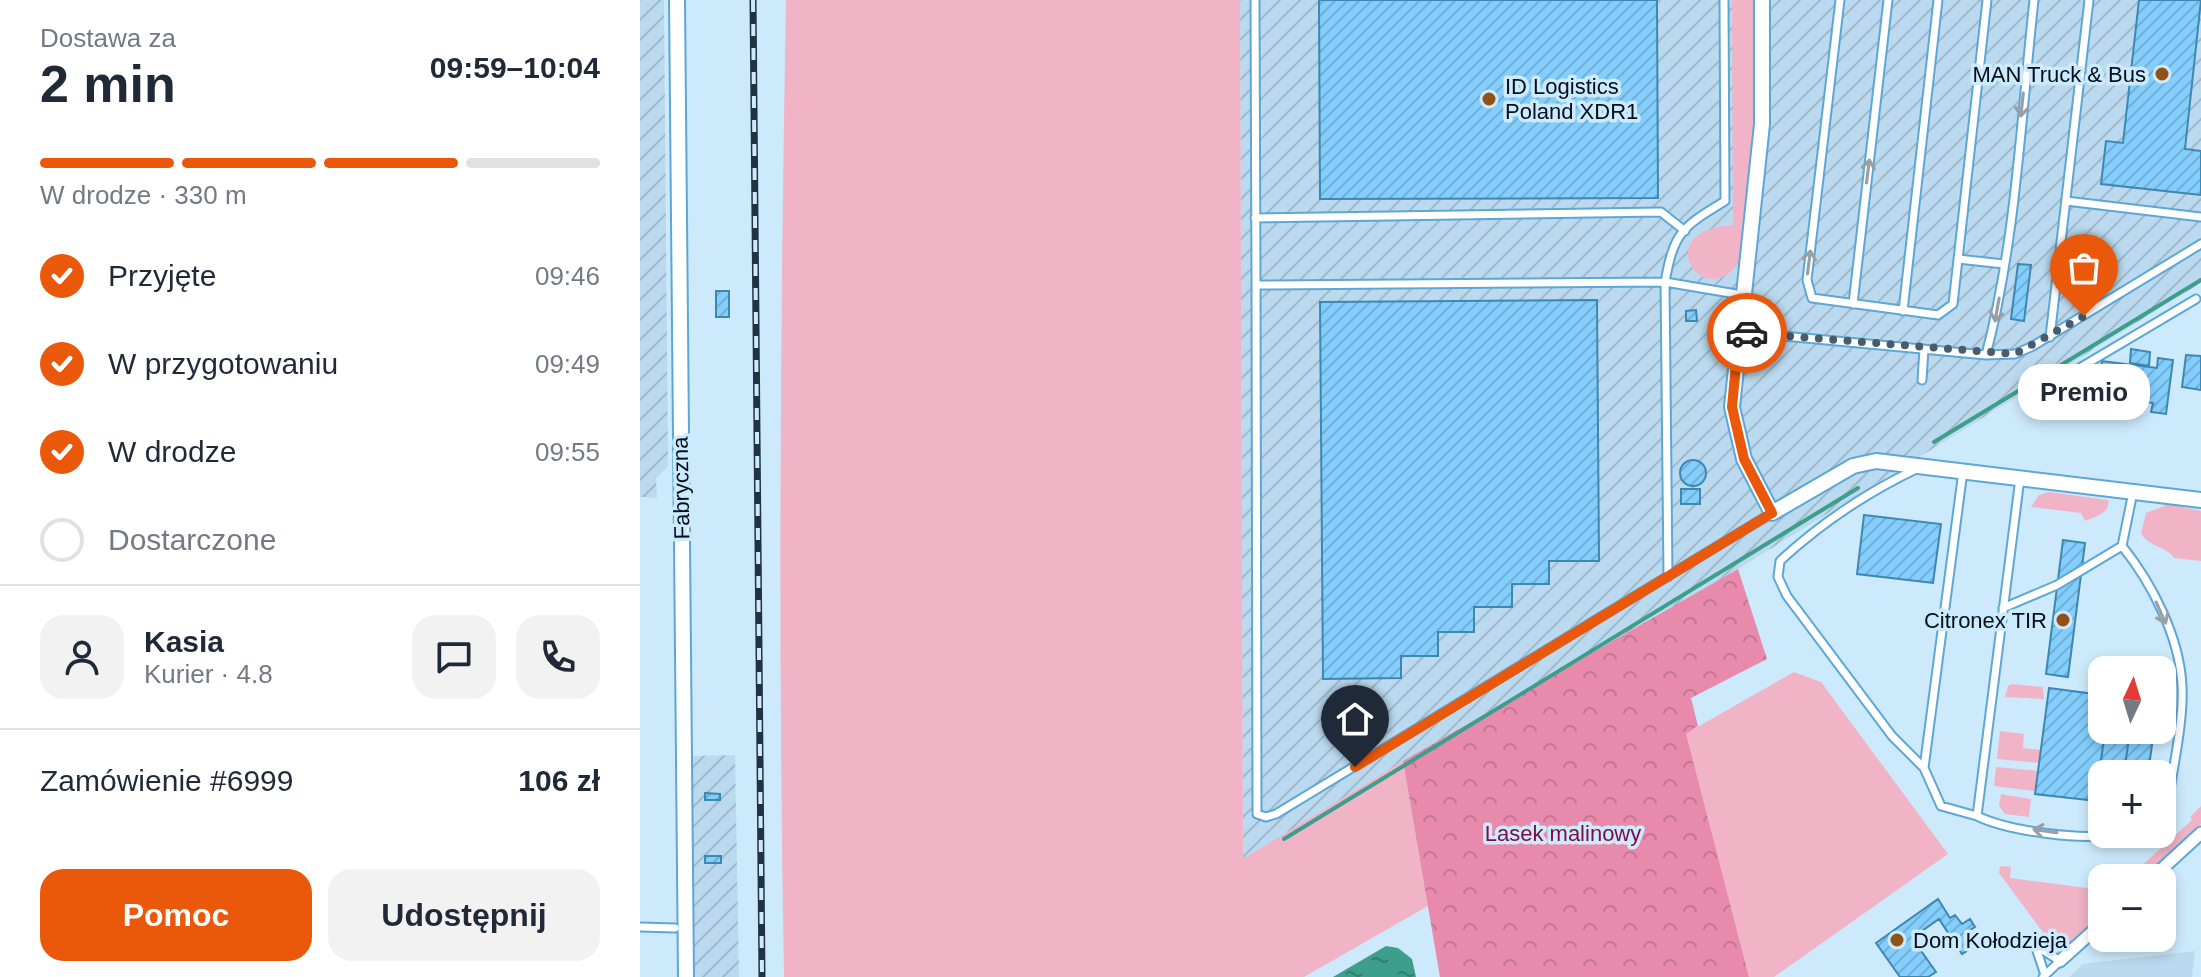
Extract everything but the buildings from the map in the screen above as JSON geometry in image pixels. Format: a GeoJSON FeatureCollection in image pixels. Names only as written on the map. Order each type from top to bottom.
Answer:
{"type":"FeatureCollection","features":[{"type":"Feature","properties":{"kind":"street","name":"Fabryczna"},"geometry":{"type":"LineString","coordinates":[[677,0],[686,977]]}},
{"type":"Feature","properties":{"kind":"street"},"geometry":{"type":"LineString","coordinates":[[1762,0],[1762,124],[1732,407],[1744,459],[1772,513],[1853,466],[1876,461],[2201,500]]}},
{"type":"Feature","properties":{"kind":"street"},"geometry":{"type":"LineString","coordinates":[[2167,864],[2201,833]]}},
{"type":"Feature","properties":{"kind":"street"},"geometry":{"type":"LineString","coordinates":[[2060,961],[2088,936]]}},
{"type":"Feature","properties":{"kind":"lane"},"geometry":{"type":"LineString","coordinates":[[1255,0],[1257,814],[1266,817],[1276,814],[1772,513]]}},
{"type":"Feature","properties":{"kind":"lane"},"geometry":{"type":"LineString","coordinates":[[1668,577],[1665,282],[1672,244],[1725,201],[1724,0]]}},
{"type":"Feature","properties":{"kind":"lane"},"geometry":{"type":"LineString","coordinates":[[1840,0],[1807,280],[1812,298],[1938,315],[1953,304],[1987,0]]}},
{"type":"Feature","properties":{"kind":"lane"},"geometry":{"type":"LineString","coordinates":[[1853,304],[1888,0]]}},
{"type":"Feature","properties":{"kind":"lane"},"geometry":{"type":"LineString","coordinates":[[1903,311],[1938,0]]}},
{"type":"Feature","properties":{"kind":"lane"},"geometry":{"type":"LineString","coordinates":[[1986,355],[2004,264],[2034,0]]}},
{"type":"Feature","properties":{"kind":"lane"},"geometry":{"type":"LineString","coordinates":[[2050,337],[2089,0]]}},
{"type":"Feature","properties":{"kind":"lane"},"geometry":{"type":"LineString","coordinates":[[2066,201],[2201,217]]}},
{"type":"Feature","properties":{"kind":"lane"},"geometry":{"type":"LineString","coordinates":[[1255,218],[1661,212],[1685,231]]}},
{"type":"Feature","properties":{"kind":"lane"},"geometry":{"type":"LineString","coordinates":[[1739,332],[1986,355],[2015,354],[2050,337],[2201,244]]}},
{"type":"Feature","properties":{"kind":"lane"},"geometry":{"type":"LineString","coordinates":[[1958,259],[2004,264]]}},
{"type":"Feature","properties":{"kind":"lane"},"geometry":{"type":"LineString","coordinates":[[1256,285],[1665,282],[1742,295]]}},
{"type":"Feature","properties":{"kind":"lane"},"geometry":{"type":"LineString","coordinates":[[2056,382],[2196,299]]}},
{"type":"Feature","properties":{"kind":"lane"},"geometry":{"type":"LineString","coordinates":[[1922,380],[1924,349]]}},
{"type":"Feature","properties":{"kind":"lane"},"geometry":{"type":"LineString","coordinates":[[1920,467],[1893,480],[1799,544],[1780,561],[1778,577],[1787,596],[1892,736],[1924,768],[1941,806],[1993,824],[2088,837]]}},
{"type":"Feature","properties":{"kind":"lane"},"geometry":{"type":"LineString","coordinates":[[1924,768],[1963,471]]}},
{"type":"Feature","properties":{"kind":"lane"},"geometry":{"type":"LineString","coordinates":[[1977,816],[2020,478]]}},
{"type":"Feature","properties":{"kind":"lane"},"geometry":{"type":"LineString","coordinates":[[2003,608],[2057,585],[2122,546],[2134,491]]}},
{"type":"Feature","properties":{"kind":"lane"},"geometry":{"type":"LineString","coordinates":[[2122,546],[2143,571],[2172,637],[2182,686],[2173,760]]}},
{"type":"Feature","properties":{"kind":"lane"},"geometry":{"type":"LineString","coordinates":[[640,927],[675,928]]}},
{"type":"Feature","properties":{"kind":"lane"},"geometry":{"type":"LineString","coordinates":[[2035,945],[2060,961],[2044,976],[2035,945]]}},
{"type":"Feature","properties":{"kind":"shaded area"},"geometry":{"type":"Polygon","coordinates":[[[640,0],[664,0],[668,467],[656,478],[657,498],[640,497],[640,0]]]}},
{"type":"Feature","properties":{"kind":"shaded area"},"geometry":{"type":"Polygon","coordinates":[[[1240,0],[2201,0],[2201,283],[1738,569],[1403,761],[1243,860],[1240,0]]]}},
{"type":"Feature","properties":{"kind":"shaded area"},"geometry":{"type":"Polygon","coordinates":[[[735,755],[739,977],[694,977],[690,756],[735,755]]]}},
{"type":"Feature","properties":{"kind":"shaded area"},"geometry":{"type":"Polygon","coordinates":[[[2195,951],[2192,977],[2069,977],[2083,964],[2195,951]]]}},
{"type":"Feature","properties":{"kind":"green space"},"geometry":{"type":"Polygon","coordinates":[[[786,0],[1240,0],[1243,859],[1403,761],[1428,906],[1304,977],[784,977],[780,488],[786,0]]]}},
{"type":"Feature","properties":{"kind":"green space"},"geometry":{"type":"Polygon","coordinates":[[[1732,0],[1755,0],[1756,107],[1739,261],[1726,275],[1712,279],[1700,275],[1691,266],[1688,253],[1693,241],[1707,230],[1733,225],[1732,0]]]}},
{"type":"Feature","properties":{"kind":"green space"},"geometry":{"type":"Polygon","coordinates":[[[2049,492],[2108,500],[2108,504],[2101,514],[2085,521],[2081,513],[2031,507],[2039,495],[2049,492]]]}},
{"type":"Feature","properties":{"kind":"green space"},"geometry":{"type":"Polygon","coordinates":[[[2169,504],[2201,511],[2201,561],[2174,558],[2141,534],[2146,513],[2169,504]]]}},
{"type":"Feature","properties":{"kind":"green space","name":"Lasek malinowy"},"geometry":{"type":"Polygon","coordinates":[[[1738,569],[1767,659],[1691,698],[1698,726],[1686,734],[1749,977],[1440,977],[1403,761],[1738,569]]]}},
{"type":"Feature","properties":{"kind":"green space"},"geometry":{"type":"Polygon","coordinates":[[[1794,672],[1821,682],[1948,854],[1774,977],[1749,977],[1685,734],[1794,672]]]}},
{"type":"Feature","properties":{"kind":"green space"},"geometry":{"type":"Polygon","coordinates":[[[2008,686],[2043,687],[2044,699],[2005,697],[2008,686]]]}},
{"type":"Feature","properties":{"kind":"green space"},"geometry":{"type":"Polygon","coordinates":[[[2000,731],[2024,734],[2023,748],[2041,750],[2039,763],[1997,759],[2000,731]]]}},
{"type":"Feature","properties":{"kind":"green space"},"geometry":{"type":"Polygon","coordinates":[[[1996,767],[2038,771],[2035,791],[1994,786],[1996,767]]]}},
{"type":"Feature","properties":{"kind":"green space"},"geometry":{"type":"Polygon","coordinates":[[[2001,794],[2031,799],[2029,817],[2005,814],[1999,806],[2001,794]]]}},
{"type":"Feature","properties":{"kind":"green space"},"geometry":{"type":"Polygon","coordinates":[[[2201,806],[2201,824],[2176,847],[2176,834],[2192,820],[2190,817],[2201,806]]]}},
{"type":"Feature","properties":{"kind":"green space"},"geometry":{"type":"Polygon","coordinates":[[[2161,848],[2175,848],[2157,864],[2143,864],[2161,848]]]}},
{"type":"Feature","properties":{"kind":"green space"},"geometry":{"type":"Polygon","coordinates":[[[2000,866],[2011,867],[2010,878],[2088,888],[2088,928],[2059,954],[1999,873],[2000,866]]]}},
{"type":"Feature","properties":{"kind":"water"},"geometry":{"type":"Polygon","coordinates":[[[1386,946],[1398,948],[1412,959],[1416,977],[1333,977],[1386,946]]]}},
{"type":"Feature","properties":{"kind":"waterway"},"geometry":{"type":"LineString","coordinates":[[1934,442],[2201,280]]}},
{"type":"Feature","properties":{"kind":"waterway"},"geometry":{"type":"LineString","coordinates":[[1284,839],[1858,488]]}},
{"type":"Feature","properties":{"kind":"railway"},"geometry":{"type":"LineString","coordinates":[[753,0],[762,977]]}},
{"type":"Feature","properties":{"kind":"way so far"},"geometry":{"type":"LineString","coordinates":[[1747,333],[1986,355],[2015,354],[2084,316]]}},
{"type":"Feature","properties":{"kind":"place","name":"MAN Truck & Bus"},"geometry":{"type":"Point","coordinates":[2162,74]}},
{"type":"Feature","properties":{"kind":"place","name":"ID Logistics Poland XDR1"},"geometry":{"type":"Point","coordinates":[1489,99]}},
{"type":"Feature","properties":{"kind":"place","name":"Premio"},"geometry":{"type":"Point","coordinates":[2084,316]}},
{"type":"Feature","properties":{"kind":"place","name":"Citronex TIR"},"geometry":{"type":"Point","coordinates":[2063,620]}},
{"type":"Feature","properties":{"kind":"place","name":"Dom Kołodzieja"},"geometry":{"type":"Point","coordinates":[1897,940]}},
{"type":"Feature","properties":{"kind":"route"},"geometry":{"type":"LineString","coordinates":[[1355,767],[1772,513],[1744,459],[1732,407],[1739,332],[1747,333]]}}]}
